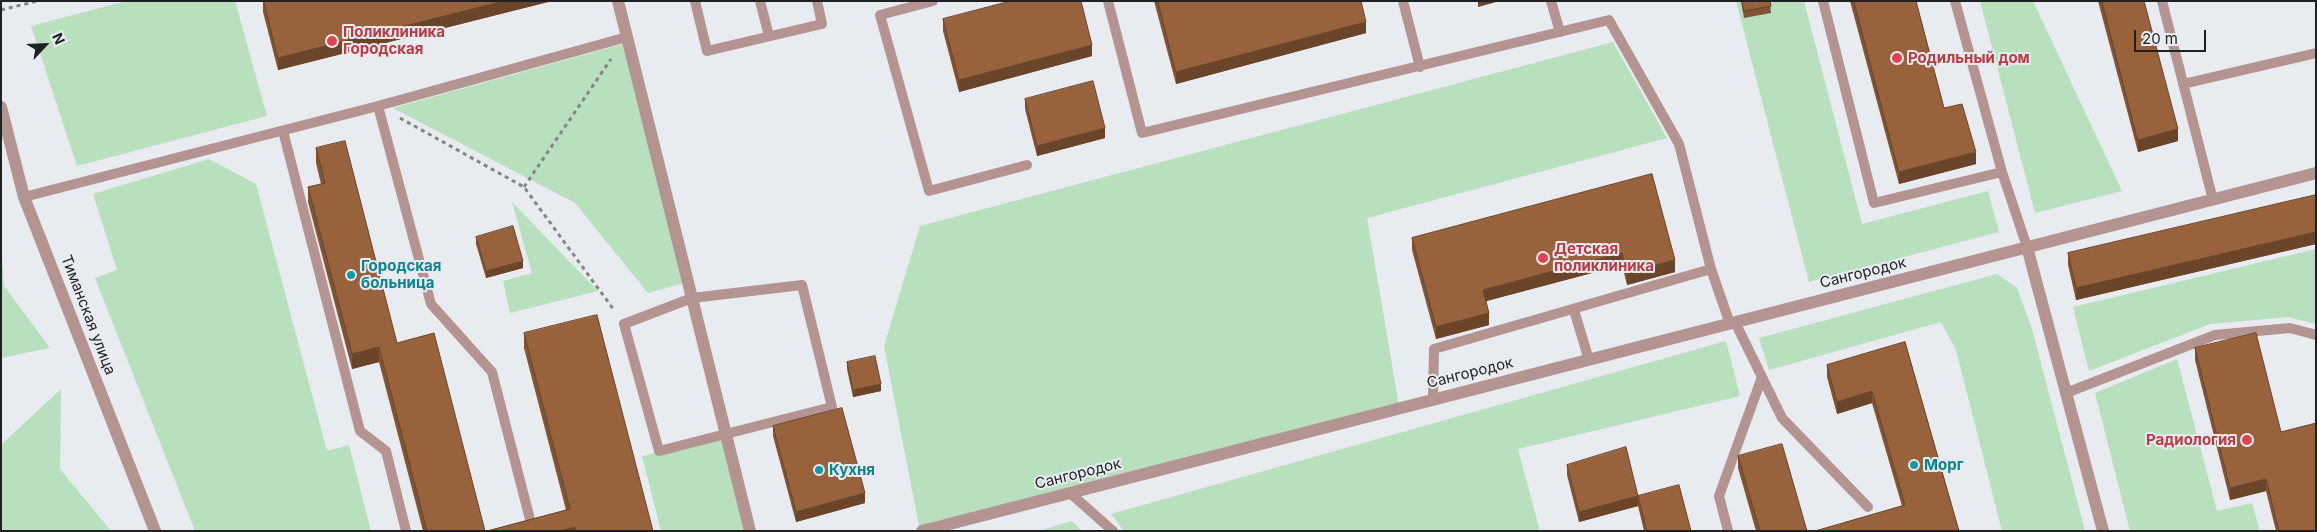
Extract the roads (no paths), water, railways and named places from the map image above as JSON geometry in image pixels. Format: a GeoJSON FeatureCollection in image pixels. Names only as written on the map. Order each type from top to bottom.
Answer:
{"type":"FeatureCollection","features":[{"type":"Feature","properties":{"kind":"street"},"geometry":{"type":"LineString","coordinates":[[618,1],[750,531]]}},
{"type":"Feature","properties":{"kind":"street","name":"Тиманская улица"},"geometry":{"type":"LineString","coordinates":[[1,107],[24,197],[155,531]]}},
{"type":"Feature","properties":{"kind":"street","name":"Сангородок"},"geometry":{"type":"LineString","coordinates":[[922,531],[2316,173]]}},
{"type":"Feature","properties":{"kind":"street"},"geometry":{"type":"LineString","coordinates":[[2027,247],[2103,531]]}},
{"type":"Feature","properties":{"kind":"lane"},"geometry":{"type":"LineString","coordinates":[[695,1],[707,51],[822,24],[817,1]]}},
{"type":"Feature","properties":{"kind":"lane"},"geometry":{"type":"LineString","coordinates":[[760,1],[769,36]]}},
{"type":"Feature","properties":{"kind":"lane"},"geometry":{"type":"LineString","coordinates":[[933,1],[880,14],[929,191],[1027,165]]}},
{"type":"Feature","properties":{"kind":"lane"},"geometry":{"type":"LineString","coordinates":[[1108,1],[1142,133],[1609,20],[1679,144],[1711,269],[1732,323],[1782,418],[1868,507]]}},
{"type":"Feature","properties":{"kind":"lane"},"geometry":{"type":"LineString","coordinates":[[1403,1],[1420,66]]}},
{"type":"Feature","properties":{"kind":"lane"},"geometry":{"type":"LineString","coordinates":[[1551,1],[1560,32]]}},
{"type":"Feature","properties":{"kind":"lane"},"geometry":{"type":"LineString","coordinates":[[1823,1],[1874,203],[2002,172]]}},
{"type":"Feature","properties":{"kind":"lane"},"geometry":{"type":"LineString","coordinates":[[1954,1],[2002,172],[2027,247]]}},
{"type":"Feature","properties":{"kind":"lane"},"geometry":{"type":"LineString","coordinates":[[2162,1],[2213,200]]}},
{"type":"Feature","properties":{"kind":"lane"},"geometry":{"type":"LineString","coordinates":[[24,197],[378,106],[627,36]]}},
{"type":"Feature","properties":{"kind":"lane"},"geometry":{"type":"LineString","coordinates":[[2183,84],[2316,53]]}},
{"type":"Feature","properties":{"kind":"lane"},"geometry":{"type":"LineString","coordinates":[[378,106],[431,304],[492,372],[533,531]]}},
{"type":"Feature","properties":{"kind":"lane"},"geometry":{"type":"LineString","coordinates":[[283,131],[360,431],[386,451],[406,531]]}},
{"type":"Feature","properties":{"kind":"lane"},"geometry":{"type":"LineString","coordinates":[[1433,400],[1434,349],[1711,269]]}},
{"type":"Feature","properties":{"kind":"lane"},"geometry":{"type":"LineString","coordinates":[[802,285],[832,407],[659,451],[624,324],[692,298],[802,285]]}},
{"type":"Feature","properties":{"kind":"lane"},"geometry":{"type":"LineString","coordinates":[[1574,310],[1589,360]]}},
{"type":"Feature","properties":{"kind":"lane"},"geometry":{"type":"LineString","coordinates":[[2066,393],[2215,335],[2290,328],[2316,335]]}},
{"type":"Feature","properties":{"kind":"lane"},"geometry":{"type":"LineString","coordinates":[[1728,531],[1719,496],[1762,377]]}},
{"type":"Feature","properties":{"kind":"lane"},"geometry":{"type":"LineString","coordinates":[[1070,493],[1113,531]]}},
{"type":"Feature","properties":{"kind":"place","name":"Поликлиника Городская"},"geometry":{"type":"Point","coordinates":[332,41]}},
{"type":"Feature","properties":{"kind":"place","name":"Родильный дом"},"geometry":{"type":"Point","coordinates":[1897,58]}},
{"type":"Feature","properties":{"kind":"place","name":"Детская поликлиника"},"geometry":{"type":"Point","coordinates":[1543,258]}},
{"type":"Feature","properties":{"kind":"place","name":"Городская больница"},"geometry":{"type":"Point","coordinates":[351,275]}},
{"type":"Feature","properties":{"kind":"place","name":"Радиология"},"geometry":{"type":"Point","coordinates":[2247,440]}},
{"type":"Feature","properties":{"kind":"place","name":"Морг"},"geometry":{"type":"Point","coordinates":[1914,465]}},
{"type":"Feature","properties":{"kind":"place","name":"Кухня"},"geometry":{"type":"Point","coordinates":[819,470]}}]}
